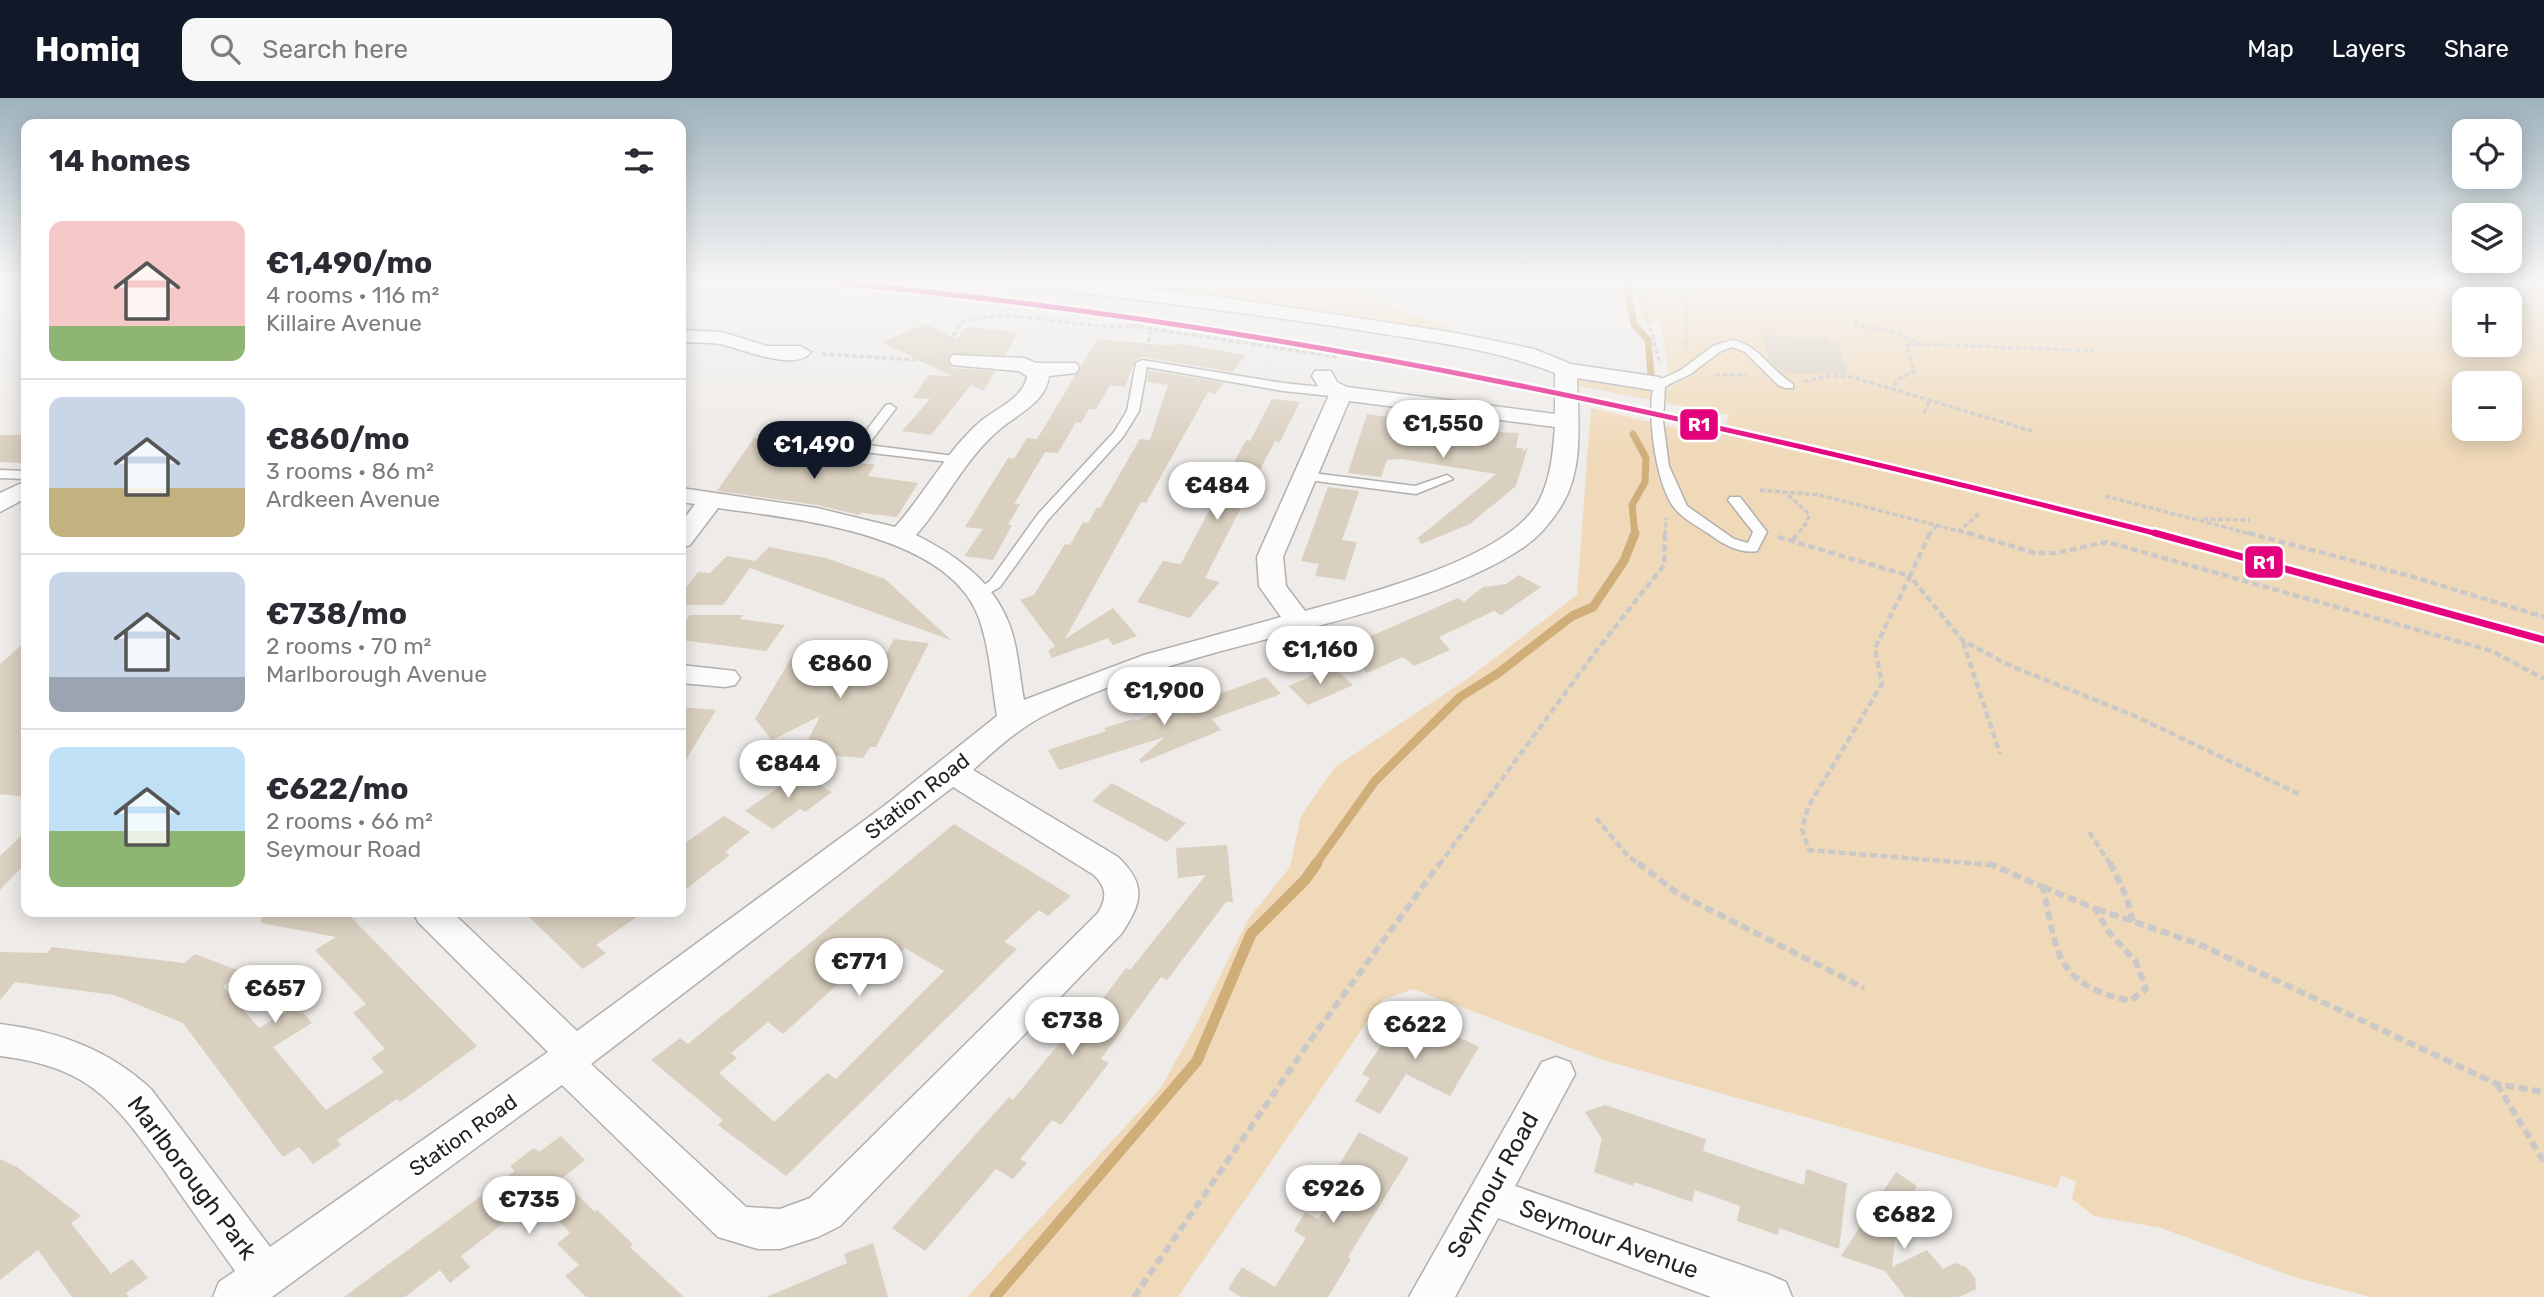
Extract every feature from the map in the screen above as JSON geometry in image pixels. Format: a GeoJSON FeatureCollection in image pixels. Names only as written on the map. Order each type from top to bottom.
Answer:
{"type":"FeatureCollection","features":[{"type":"Feature","properties":{"kind":"street"},"geometry":{"type":"LineString","coordinates":[[722,339],[766,352],[800,352]]}},
{"type":"Feature","properties":{"kind":"street"},"geometry":{"type":"LineString","coordinates":[[1460,339],[1526,354],[1566,370],[1659,384]]}},
{"type":"Feature","properties":{"kind":"street"},"geometry":{"type":"LineString","coordinates":[[950,351],[1024,365],[1035,370],[1068,368]]}},
{"type":"Feature","properties":{"kind":"street"},"geometry":{"type":"LineString","coordinates":[[901,537],[984,430],[1024,400],[1038,378],[1035,370]]}},
{"type":"Feature","properties":{"kind":"street","name":"Station Road"},"geometry":{"type":"LineString","coordinates":[[250,1287],[570,1059],[951,771],[1013,720],[1070,691],[1152,660],[1438,578],[1488,557],[1520,538],[1546,514],[1554,501],[1565,455],[1566,370]]}},
{"type":"Feature","properties":{"kind":"street"},"geometry":{"type":"LineString","coordinates":[[1297,620],[1273,586],[1269,566],[1305,476],[1332,384],[1566,422]]}},
{"type":"Feature","properties":{"kind":"street"},"geometry":{"type":"LineString","coordinates":[[0,504],[21,491]]}},
{"type":"Feature","properties":{"kind":"street"},"geometry":{"type":"LineString","coordinates":[[686,496],[817,516],[901,537],[954,567],[979,593],[994,620],[1013,720]]}},
{"type":"Feature","properties":{"kind":"street"},"geometry":{"type":"LineString","coordinates":[[686,533],[712,499]]}},
{"type":"Feature","properties":{"kind":"street"},"geometry":{"type":"LineString","coordinates":[[686,674],[725,678]]}},
{"type":"Feature","properties":{"kind":"street"},"geometry":{"type":"LineString","coordinates":[[435,917],[570,1059],[733,1223],[751,1230],[772,1231],[809,1222],[825,1212],[1044,993],[1110,923],[1122,904],[1120,883],[1106,866],[951,771]]}},
{"type":"Feature","properties":{"kind":"street","name":"Marlborough Park"},"geometry":{"type":"LineString","coordinates":[[0,1040],[49,1048],[77,1058],[120,1083],[137,1101],[250,1287]]}},
{"type":"Feature","properties":{"kind":"street","name":"Seymour Road"},"geometry":{"type":"LineString","coordinates":[[1431,1297],[1556,1074]]}},
{"type":"Feature","properties":{"kind":"street","name":"Seymour Avenue"},"geometry":{"type":"LineString","coordinates":[[1487,1195],[1770,1297]]}},
{"type":"Feature","properties":{"kind":"lane"},"geometry":{"type":"LineString","coordinates":[[1735,500],[1760,532],[1752,548],[1729,542],[1681,508],[1663,466],[1657,421],[1659,384],[1687,371],[1716,348],[1730,344],[1746,348],[1772,377],[1789,386]]}},
{"type":"Feature","properties":{"kind":"lane"},"geometry":{"type":"LineString","coordinates":[[979,593],[995,584],[1043,517],[1119,434],[1133,411],[1142,363],[1283,387],[1332,384]]}},
{"type":"Feature","properties":{"kind":"lane"},"geometry":{"type":"LineString","coordinates":[[890,408],[859,448],[962,461]]}},
{"type":"Feature","properties":{"kind":"lane"},"geometry":{"type":"LineString","coordinates":[[0,474],[21,475]]}},
{"type":"Feature","properties":{"kind":"lane"},"geometry":{"type":"LineString","coordinates":[[1305,476],[1416,490],[1447,479]]}},
{"type":"Feature","properties":{"kind":"path"},"geometry":{"type":"LineString","coordinates":[[800,352],[935,361],[950,351],[955,339]]}},
{"type":"Feature","properties":{"kind":"path"},"geometry":{"type":"LineString","coordinates":[[1233,339],[1339,357]]}},
{"type":"Feature","properties":{"kind":"path"},"geometry":{"type":"LineString","coordinates":[[1654,339],[1660,360],[1659,384]]}},
{"type":"Feature","properties":{"kind":"path"},"geometry":{"type":"LineString","coordinates":[[1686,339],[1687,371]]}},
{"type":"Feature","properties":{"kind":"path"},"geometry":{"type":"LineString","coordinates":[[1908,339],[1918,344]]}},
{"type":"Feature","properties":{"kind":"path"},"geometry":{"type":"LineString","coordinates":[[1891,389],[1899,379],[1914,372],[1907,345],[2098,351]]}},
{"type":"Feature","properties":{"kind":"path"},"geometry":{"type":"LineString","coordinates":[[1709,375],[1725,373],[1772,377]]}},
{"type":"Feature","properties":{"kind":"path"},"geometry":{"type":"LineString","coordinates":[[1789,386],[1830,375],[1852,377],[2032,431]]}},
{"type":"Feature","properties":{"kind":"path"},"geometry":{"type":"LineString","coordinates":[[1924,413],[1930,400]]}},
{"type":"Feature","properties":{"kind":"path"},"geometry":{"type":"LineString","coordinates":[[1760,490],[1819,495],[2035,553],[2055,553],[2107,542],[2492,651],[2544,679]]}},
{"type":"Feature","properties":{"kind":"path"},"geometry":{"type":"LineString","coordinates":[[1787,494],[1809,513],[1808,521],[1792,541]]}},
{"type":"Feature","properties":{"kind":"path"},"geometry":{"type":"LineString","coordinates":[[2105,496],[2410,576],[2544,617]]}},
{"type":"Feature","properties":{"kind":"path"},"geometry":{"type":"LineString","coordinates":[[1134,1297],[1312,1038],[1596,651],[1664,565],[1666,505],[1676,497]]}},
{"type":"Feature","properties":{"kind":"path"},"geometry":{"type":"LineString","coordinates":[[1959,531],[1981,512]]}},
{"type":"Feature","properties":{"kind":"path"},"geometry":{"type":"LineString","coordinates":[[2192,519],[2250,520]]}},
{"type":"Feature","properties":{"kind":"path"},"geometry":{"type":"LineString","coordinates":[[1937,525],[1926,539],[1875,648],[1882,684],[1808,807],[1802,829],[1809,850],[1987,863],[2096,909],[2201,945],[2281,980],[2497,1084],[2544,1092]]}},
{"type":"Feature","properties":{"kind":"path"},"geometry":{"type":"LineString","coordinates":[[1760,532],[1910,576],[1963,641],[2000,754]]}},
{"type":"Feature","properties":{"kind":"path"},"geometry":{"type":"LineString","coordinates":[[1963,641],[2011,666],[2135,716],[2301,795]]}},
{"type":"Feature","properties":{"kind":"path"},"geometry":{"type":"LineString","coordinates":[[1596,818],[1628,856],[1677,893],[1864,988]]}},
{"type":"Feature","properties":{"kind":"path"},"geometry":{"type":"LineString","coordinates":[[2089,832],[2113,866],[2127,895],[2133,921]]}},
{"type":"Feature","properties":{"kind":"path"},"geometry":{"type":"LineString","coordinates":[[2043,886],[2056,950],[2071,976],[2093,992],[2130,1001],[2146,989],[2136,962],[2107,930],[2096,909]]}},
{"type":"Feature","properties":{"kind":"path"},"geometry":{"type":"LineString","coordinates":[[2497,1084],[2544,1162]]}},
{"type":"Feature","properties":{"kind":"shaded area"},"geometry":{"type":"Polygon","coordinates":[[[1663,339],[2452,339],[2452,357],[2522,357],[2522,339],[2544,339],[2544,1297],[2371,1297],[2297,1278],[2161,1228],[2094,1216],[2072,1199],[2076,1181],[2061,1176],[2057,1188],[1603,1060],[1413,989],[1382,1000],[1178,1297],[967,1297],[1160,1089],[1195,1027],[1249,918],[1290,867],[1301,816],[1335,767],[1470,677],[1577,595],[1591,408],[1720,438],[1729,415],[1574,385],[1576,377],[1671,389],[1663,339]]]}},
{"type":"Feature","properties":{"kind":"building"},"geometry":{"type":"Polygon","coordinates":[[[889,339],[1014,339],[1005,355],[950,354],[947,361],[952,368],[995,371],[984,391],[971,385],[931,435],[902,431],[930,399],[913,398],[928,375],[952,376],[882,342],[889,339]]]}},
{"type":"Feature","properties":{"kind":"building"},"geometry":{"type":"Polygon","coordinates":[[[1097,339],[1173,346],[1176,343],[1246,355],[1232,372],[1142,357],[1135,361],[1125,387],[1110,385],[1096,409],[1089,409],[1081,423],[1076,422],[1058,453],[1045,452],[1014,504],[1020,504],[993,560],[964,556],[983,529],[965,527],[1008,458],[1014,459],[1027,438],[1037,439],[1097,339]]]}},
{"type":"Feature","properties":{"kind":"building"},"geometry":{"type":"Polygon","coordinates":[[[1765,339],[1828,339],[1829,342],[1838,343],[1847,374],[1783,373],[1769,360],[1765,339]]]}},
{"type":"Feature","properties":{"kind":"building"},"geometry":{"type":"Polygon","coordinates":[[[1149,370],[1224,383],[1215,394],[1208,392],[1146,503],[1141,502],[1065,639],[1113,608],[1137,636],[1113,645],[1108,638],[1052,658],[1048,651],[1055,646],[1020,600],[1034,595],[1065,544],[1070,545],[1083,522],[1088,523],[1097,507],[1100,508],[1140,439],[1150,440],[1168,385],[1147,382],[1149,370]]]}},
{"type":"Feature","properties":{"kind":"building"},"geometry":{"type":"Polygon","coordinates":[[[1272,399],[1300,402],[1280,442],[1275,441],[1205,578],[1220,582],[1189,618],[1137,602],[1163,561],[1181,564],[1246,440],[1250,441],[1272,399]]]}},
{"type":"Feature","properties":{"kind":"building"},"geometry":{"type":"Polygon","coordinates":[[[1367,414],[1519,433],[1516,448],[1523,448],[1522,452],[1528,447],[1516,486],[1470,524],[1421,544],[1418,538],[1496,474],[1402,459],[1387,460],[1381,477],[1348,473],[1367,414]]]}},
{"type":"Feature","properties":{"kind":"building"},"geometry":{"type":"Polygon","coordinates":[[[0,435],[21,435],[21,463],[0,462],[0,435]]]}},
{"type":"Feature","properties":{"kind":"building"},"geometry":{"type":"Polygon","coordinates":[[[754,438],[798,440],[794,446],[802,447],[791,464],[875,464],[868,476],[918,483],[897,517],[862,513],[859,515],[817,505],[717,491],[754,438]]]}},
{"type":"Feature","properties":{"kind":"building"},"geometry":{"type":"Polygon","coordinates":[[[1328,487],[1359,491],[1342,540],[1357,542],[1345,580],[1315,576],[1319,564],[1301,561],[1328,487]]]}},
{"type":"Feature","properties":{"kind":"building"},"geometry":{"type":"Polygon","coordinates":[[[769,547],[826,558],[885,579],[951,640],[750,568],[723,605],[686,605],[686,588],[698,572],[710,573],[727,556],[755,561],[769,547]]]}},
{"type":"Feature","properties":{"kind":"building"},"geometry":{"type":"Polygon","coordinates":[[[1519,575],[1541,587],[1501,615],[1494,611],[1439,637],[1450,650],[1414,666],[1403,657],[1367,673],[1341,649],[1458,598],[1464,602],[1483,587],[1506,584],[1519,575]]]}},
{"type":"Feature","properties":{"kind":"building"},"geometry":{"type":"Polygon","coordinates":[[[690,615],[743,615],[740,619],[785,625],[766,651],[686,641],[686,620],[690,615]]]}},
{"type":"Feature","properties":{"kind":"building"},"geometry":{"type":"Polygon","coordinates":[[[894,639],[929,643],[876,747],[870,747],[863,758],[802,753],[820,716],[772,740],[755,719],[796,650],[827,653],[818,669],[875,674],[894,639]]]}},
{"type":"Feature","properties":{"kind":"building"},"geometry":{"type":"Polygon","coordinates":[[[21,645],[21,796],[0,794],[0,664],[21,645]]]}},
{"type":"Feature","properties":{"kind":"building"},"geometry":{"type":"Polygon","coordinates":[[[1333,667],[1353,685],[1308,705],[1288,686],[1333,667]]]}},
{"type":"Feature","properties":{"kind":"building"},"geometry":{"type":"Polygon","coordinates":[[[1266,677],[1281,694],[1212,719],[1221,730],[1141,763],[1139,760],[1165,737],[1059,770],[1048,750],[1106,731],[1104,728],[1134,719],[1136,721],[1174,705],[1178,709],[1266,677]]]}},
{"type":"Feature","properties":{"kind":"building"},"geometry":{"type":"Polygon","coordinates":[[[686,707],[716,710],[686,760],[686,707]]]}},
{"type":"Feature","properties":{"kind":"building"},"geometry":{"type":"Polygon","coordinates":[[[793,769],[832,792],[805,812],[800,809],[773,829],[745,811],[787,781],[793,769]]]}},
{"type":"Feature","properties":{"kind":"building"},"geometry":{"type":"Polygon","coordinates":[[[1112,783],[1186,823],[1167,842],[1092,801],[1112,783]]]}},
{"type":"Feature","properties":{"kind":"building"},"geometry":{"type":"Polygon","coordinates":[[[724,816],[750,832],[725,852],[730,855],[686,889],[686,843],[724,816]]]}},
{"type":"Feature","properties":{"kind":"building"},"geometry":{"type":"Polygon","coordinates":[[[954,824],[1071,896],[1048,916],[1039,910],[1004,942],[1017,949],[786,1176],[718,1125],[723,1120],[651,1060],[680,1038],[688,1044],[954,824]],[[885,941],[783,1034],[768,1022],[731,1053],[737,1058],[719,1073],[774,1122],[827,1073],[836,1079],[944,971],[905,948],[901,952],[885,941]]]}},
{"type":"Feature","properties":{"kind":"building"},"geometry":{"type":"Polygon","coordinates":[[[21,836],[21,868],[0,890],[0,856],[21,836]]]}},
{"type":"Feature","properties":{"kind":"building"},"geometry":{"type":"Polygon","coordinates":[[[1227,845],[1233,902],[1226,902],[1167,980],[1161,977],[1101,1059],[1109,1063],[1061,1125],[1052,1120],[1020,1159],[1027,1163],[1013,1179],[996,1169],[925,1251],[892,1228],[1009,1097],[1013,1100],[1063,1039],[1070,1042],[1126,968],[1130,970],[1206,875],[1178,878],[1176,848],[1227,845]]]}},
{"type":"Feature","properties":{"kind":"building"},"geometry":{"type":"Polygon","coordinates":[[[262,917],[351,917],[477,1046],[400,1102],[397,1099],[337,1140],[341,1145],[313,1164],[299,1147],[283,1157],[183,1023],[114,995],[15,982],[0,1000],[0,952],[47,953],[52,947],[184,963],[195,954],[242,972],[223,986],[259,1028],[297,1005],[312,1023],[273,1047],[326,1110],[384,1072],[371,1058],[385,1049],[353,1013],[366,1004],[315,950],[336,937],[261,923],[262,917]]]}},
{"type":"Feature","properties":{"kind":"building"},"geometry":{"type":"Polygon","coordinates":[[[529,917],[637,917],[596,945],[606,953],[583,969],[529,917]]]}},
{"type":"Feature","properties":{"kind":"building"},"geometry":{"type":"Polygon","coordinates":[[[1404,1011],[1479,1047],[1450,1096],[1406,1074],[1380,1114],[1355,1101],[1370,1078],[1362,1074],[1404,1011]]]}},
{"type":"Feature","properties":{"kind":"building"},"geometry":{"type":"Polygon","coordinates":[[[1605,1105],[1706,1139],[1703,1151],[1804,1185],[1806,1169],[1847,1183],[1839,1249],[1779,1228],[1778,1235],[1737,1221],[1740,1206],[1695,1190],[1692,1202],[1634,1182],[1633,1186],[1594,1172],[1602,1139],[1585,1112],[1605,1105]]]}},
{"type":"Feature","properties":{"kind":"building"},"geometry":{"type":"Polygon","coordinates":[[[1359,1132],[1409,1158],[1348,1257],[1351,1259],[1328,1297],[1241,1297],[1228,1289],[1242,1267],[1275,1287],[1306,1238],[1294,1231],[1305,1212],[1318,1219],[1342,1180],[1333,1175],[1359,1132]]]}},
{"type":"Feature","properties":{"kind":"building"},"geometry":{"type":"Polygon","coordinates":[[[561,1136],[585,1160],[561,1179],[633,1244],[630,1247],[684,1297],[586,1297],[565,1276],[579,1265],[557,1244],[570,1233],[537,1197],[461,1256],[470,1267],[450,1283],[440,1270],[405,1297],[344,1297],[515,1171],[510,1166],[534,1148],[539,1152],[561,1136]]]}},
{"type":"Feature","properties":{"kind":"building"},"geometry":{"type":"Polygon","coordinates":[[[0,1159],[17,1167],[81,1216],[71,1223],[111,1274],[132,1259],[148,1278],[126,1293],[129,1297],[72,1297],[38,1250],[0,1280],[0,1159]]]}},
{"type":"Feature","properties":{"kind":"building"},"geometry":{"type":"Polygon","coordinates":[[[1896,1172],[1917,1186],[1898,1216],[1892,1267],[1927,1250],[1943,1269],[1955,1263],[1966,1267],[1975,1278],[1976,1289],[1959,1297],[1905,1297],[1885,1271],[1841,1256],[1896,1172]]]}},
{"type":"Feature","properties":{"kind":"building"},"geometry":{"type":"Polygon","coordinates":[[[873,1243],[888,1297],[766,1297],[847,1263],[844,1254],[873,1243]]]}},
{"type":"Feature","properties":{"kind":"waterway"},"geometry":{"type":"LineString","coordinates":[[1647,339],[1651,375]]}},
{"type":"Feature","properties":{"kind":"waterway"},"geometry":{"type":"LineString","coordinates":[[1633,434],[1646,458],[1645,482],[1632,505],[1635,533]]}},
{"type":"Feature","properties":{"kind":"waterway"},"geometry":{"type":"LineString","coordinates":[[1315,865],[1375,781],[1460,697],[1497,674],[1572,616],[1593,607],[1624,561],[1635,533]]}},
{"type":"Feature","properties":{"kind":"waterway"},"geometry":{"type":"LineString","coordinates":[[995,1297],[1197,1061],[1251,934],[1305,880],[1317,863]]}},
{"type":"Feature","properties":{"kind":"transit line","name":"R1"},"geometry":{"type":"LineString","coordinates":[[1269,339],[1601,403],[1957,484],[2310,574],[2544,640]]}}]}
